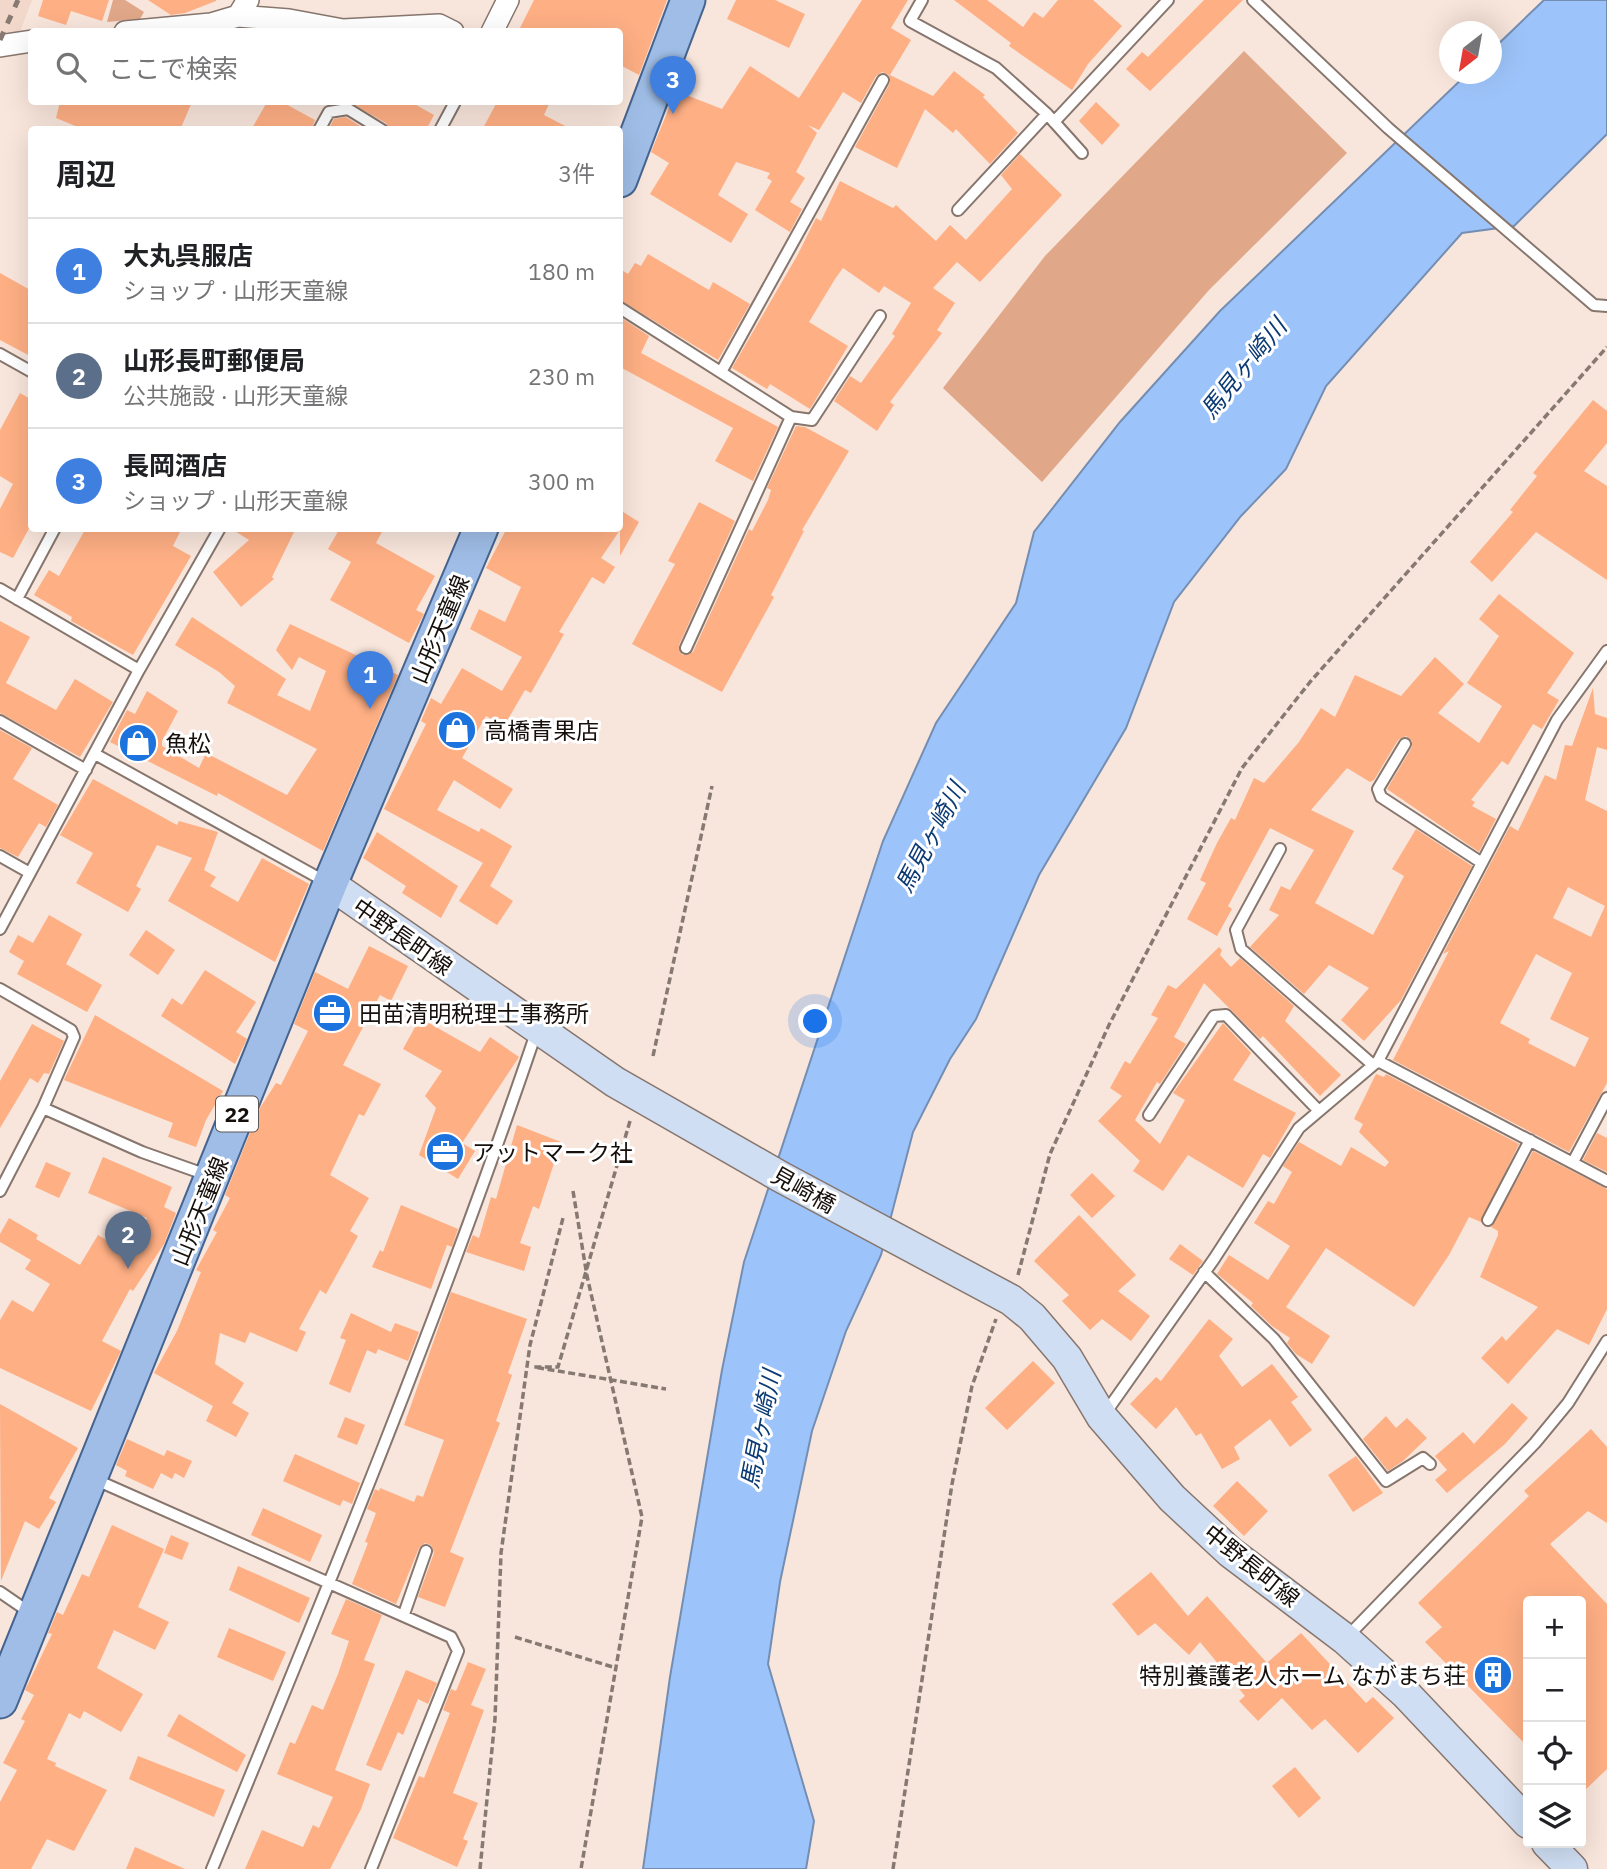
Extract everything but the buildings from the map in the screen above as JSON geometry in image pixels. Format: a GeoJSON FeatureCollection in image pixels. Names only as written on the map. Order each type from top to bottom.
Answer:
{"type":"FeatureCollection","features":[{"type":"Feature","properties":{"kind":"main road"},"geometry":{"type":"LineString","coordinates":[[623,172],[688,0]]}},
{"type":"Feature","properties":{"kind":"main road","name":"山形天童線"},"geometry":{"type":"LineString","coordinates":[[0,1701],[330,884],[479,532]]}},
{"type":"Feature","properties":{"kind":"main road","name":"中野長町線"},"geometry":{"type":"LineString","coordinates":[[330,884],[615,1082]]}},
{"type":"Feature","properties":{"kind":"main road","name":"見崎橋"},"geometry":{"type":"LineString","coordinates":[[615,1082],[1003,1297]]}},
{"type":"Feature","properties":{"kind":"main road","name":"中野長町線"},"geometry":{"type":"LineString","coordinates":[[1003,1297],[1032,1317],[1067,1358],[1102,1417],[1172,1498],[1230,1552],[1345,1639],[1405,1693],[1523,1817]]}},
{"type":"Feature","properties":{"kind":"main road"},"geometry":{"type":"LineString","coordinates":[[1552,1848],[1572,1869]]}},
{"type":"Feature","properties":{"kind":"street"},"geometry":{"type":"LineString","coordinates":[[494,28],[508,0]]}},
{"type":"Feature","properties":{"kind":"street"},"geometry":{"type":"LineString","coordinates":[[168,28],[211,24],[243,8],[332,28]]}},
{"type":"Feature","properties":{"kind":"street"},"geometry":{"type":"LineString","coordinates":[[381,28],[439,25],[445,28]]}},
{"type":"Feature","properties":{"kind":"street"},"geometry":{"type":"LineString","coordinates":[[0,46],[28,42]]}},
{"type":"Feature","properties":{"kind":"lane"},"geometry":{"type":"LineString","coordinates":[[922,0],[910,21],[996,68],[1051,118],[1082,153]]}},
{"type":"Feature","properties":{"kind":"lane"},"geometry":{"type":"LineString","coordinates":[[958,210],[1168,0]]}},
{"type":"Feature","properties":{"kind":"lane"},"geometry":{"type":"LineString","coordinates":[[1253,0],[1388,128],[1594,305],[1607,306]]}},
{"type":"Feature","properties":{"kind":"lane"},"geometry":{"type":"LineString","coordinates":[[721,372],[883,80]]}},
{"type":"Feature","properties":{"kind":"lane"},"geometry":{"type":"LineString","coordinates":[[442,126],[454,105]]}},
{"type":"Feature","properties":{"kind":"lane"},"geometry":{"type":"LineString","coordinates":[[321,126],[329,112],[348,109],[376,126]]}},
{"type":"Feature","properties":{"kind":"lane"},"geometry":{"type":"LineString","coordinates":[[623,310],[791,417],[812,420],[880,316]]}},
{"type":"Feature","properties":{"kind":"lane"},"geometry":{"type":"LineString","coordinates":[[0,355],[28,370]]}},
{"type":"Feature","properties":{"kind":"lane"},"geometry":{"type":"LineString","coordinates":[[686,648],[791,417]]}},
{"type":"Feature","properties":{"kind":"lane"},"geometry":{"type":"LineString","coordinates":[[17,599],[53,532]]}},
{"type":"Feature","properties":{"kind":"lane"},"geometry":{"type":"LineString","coordinates":[[0,929],[139,670],[218,532]]}},
{"type":"Feature","properties":{"kind":"lane"},"geometry":{"type":"LineString","coordinates":[[0,589],[139,670]]}},
{"type":"Feature","properties":{"kind":"lane"},"geometry":{"type":"LineString","coordinates":[[1102,1417],[1204,1272],[1299,1128],[1376,1063],[1557,720],[1607,651]]}},
{"type":"Feature","properties":{"kind":"lane"},"geometry":{"type":"LineString","coordinates":[[0,721],[86,770]]}},
{"type":"Feature","properties":{"kind":"lane"},"geometry":{"type":"LineString","coordinates":[[1405,744],[1378,789],[1381,797],[1482,863]]}},
{"type":"Feature","properties":{"kind":"lane"},"geometry":{"type":"LineString","coordinates":[[94,754],[330,884]]}},
{"type":"Feature","properties":{"kind":"lane"},"geometry":{"type":"LineString","coordinates":[[1280,849],[1236,929],[1241,949],[1376,1063],[1607,1181]]}},
{"type":"Feature","properties":{"kind":"lane"},"geometry":{"type":"LineString","coordinates":[[0,856],[30,873]]}},
{"type":"Feature","properties":{"kind":"lane"},"geometry":{"type":"LineString","coordinates":[[0,989],[71,1030],[74,1037],[43,1108],[0,1191]]}},
{"type":"Feature","properties":{"kind":"lane"},"geometry":{"type":"LineString","coordinates":[[1149,1115],[1214,1016],[1226,1015],[1319,1111]]}},
{"type":"Feature","properties":{"kind":"lane"},"geometry":{"type":"LineString","coordinates":[[212,1869],[330,1583],[489,1173],[537,1030]]}},
{"type":"Feature","properties":{"kind":"lane"},"geometry":{"type":"LineString","coordinates":[[1573,1162],[1607,1098]]}},
{"type":"Feature","properties":{"kind":"lane"},"geometry":{"type":"LineString","coordinates":[[43,1108],[142,1152],[212,1177]]}},
{"type":"Feature","properties":{"kind":"lane"},"geometry":{"type":"LineString","coordinates":[[1488,1220],[1530,1140]]}},
{"type":"Feature","properties":{"kind":"lane"},"geometry":{"type":"LineString","coordinates":[[1204,1272],[1274,1339],[1386,1481],[1423,1458],[1430,1464]]}},
{"type":"Feature","properties":{"kind":"lane"},"geometry":{"type":"LineString","coordinates":[[1345,1639],[1535,1443],[1568,1403],[1607,1341]]}},
{"type":"Feature","properties":{"kind":"lane"},"geometry":{"type":"LineString","coordinates":[[92,1478],[451,1637],[458,1651],[371,1869]]}},
{"type":"Feature","properties":{"kind":"lane"},"geometry":{"type":"LineString","coordinates":[[404,1614],[426,1551]]}},
{"type":"Feature","properties":{"kind":"lane"},"geometry":{"type":"LineString","coordinates":[[0,1592],[34,1615]]}},
{"type":"Feature","properties":{"kind":"path"},"geometry":{"type":"LineString","coordinates":[[892,1869],[952,1484],[972,1386],[1050,1154],[1109,1025],[1242,768],[1310,682],[1607,347]]}},
{"type":"Feature","properties":{"kind":"path"},"geometry":{"type":"LineString","coordinates":[[653,1056],[712,786]]}},
{"type":"Feature","properties":{"kind":"path"},"geometry":{"type":"LineString","coordinates":[[630,1121],[587,1276],[558,1367],[534,1367],[666,1389]]}},
{"type":"Feature","properties":{"kind":"path"},"geometry":{"type":"LineString","coordinates":[[573,1191],[587,1276],[642,1517],[581,1869]]}},
{"type":"Feature","properties":{"kind":"path"},"geometry":{"type":"LineString","coordinates":[[480,1869],[495,1719],[501,1553],[530,1345],[563,1218]]}},
{"type":"Feature","properties":{"kind":"path"},"geometry":{"type":"LineString","coordinates":[[515,1637],[616,1668]]}},
{"type":"Feature","properties":{"kind":"shaded area"},"geometry":{"type":"Polygon","coordinates":[[[0,0],[32,0],[18,37],[0,38],[0,0]]]}},
{"type":"Feature","properties":{"kind":"shaded area"},"geometry":{"type":"Polygon","coordinates":[[[113,0],[125,0],[144,12],[140,19],[107,22],[113,0]]]}},
{"type":"Feature","properties":{"kind":"shaded area"},"geometry":{"type":"Polygon","coordinates":[[[1244,51],[1347,153],[1209,290],[1042,482],[943,388],[1045,256],[1244,51]]]}},
{"type":"Feature","properties":{"kind":"water","name":"馬見ヶ崎川"},"geometry":{"type":"Polygon","coordinates":[[[1544,0],[1607,0],[1607,134],[1514,226],[1462,233],[1326,386],[1286,469],[1241,516],[1174,602],[1126,728],[1039,875],[976,1019],[950,1059],[913,1132],[881,1255],[846,1331],[812,1431],[780,1582],[768,1664],[814,1821],[806,1869],[643,1869],[670,1677],[722,1370],[744,1262],[883,841],[936,723],[1016,603],[1034,532],[1120,422],[1220,311],[1457,84],[1502,84],[1502,40],[1544,0]]]}},
{"type":"Feature","properties":{"kind":"railway"},"geometry":{"type":"LineString","coordinates":[[0,40],[18,0]]}},
{"type":"Feature","properties":{"kind":"place","name":"長岡酒店"},"geometry":{"type":"Point","coordinates":[673,114]}},
{"type":"Feature","properties":{"kind":"place","name":"大丸呉服店"},"geometry":{"type":"Point","coordinates":[370,709]}},
{"type":"Feature","properties":{"kind":"place","name":"高橋青果店"},"geometry":{"type":"Point","coordinates":[457,730]}},
{"type":"Feature","properties":{"kind":"place","name":"魚松"},"geometry":{"type":"Point","coordinates":[138,743]}},
{"type":"Feature","properties":{"kind":"place","name":"田苗清明税理士事務所"},"geometry":{"type":"Point","coordinates":[332,1013]}},
{"type":"Feature","properties":{"kind":"place","name":"アットマーク社"},"geometry":{"type":"Point","coordinates":[445,1152]}},
{"type":"Feature","properties":{"kind":"place","name":"山形長町郵便局"},"geometry":{"type":"Point","coordinates":[128,1269]}},
{"type":"Feature","properties":{"kind":"place","name":"特別養護老人ホーム ながまち荘"},"geometry":{"type":"Point","coordinates":[1493,1675]}}]}
